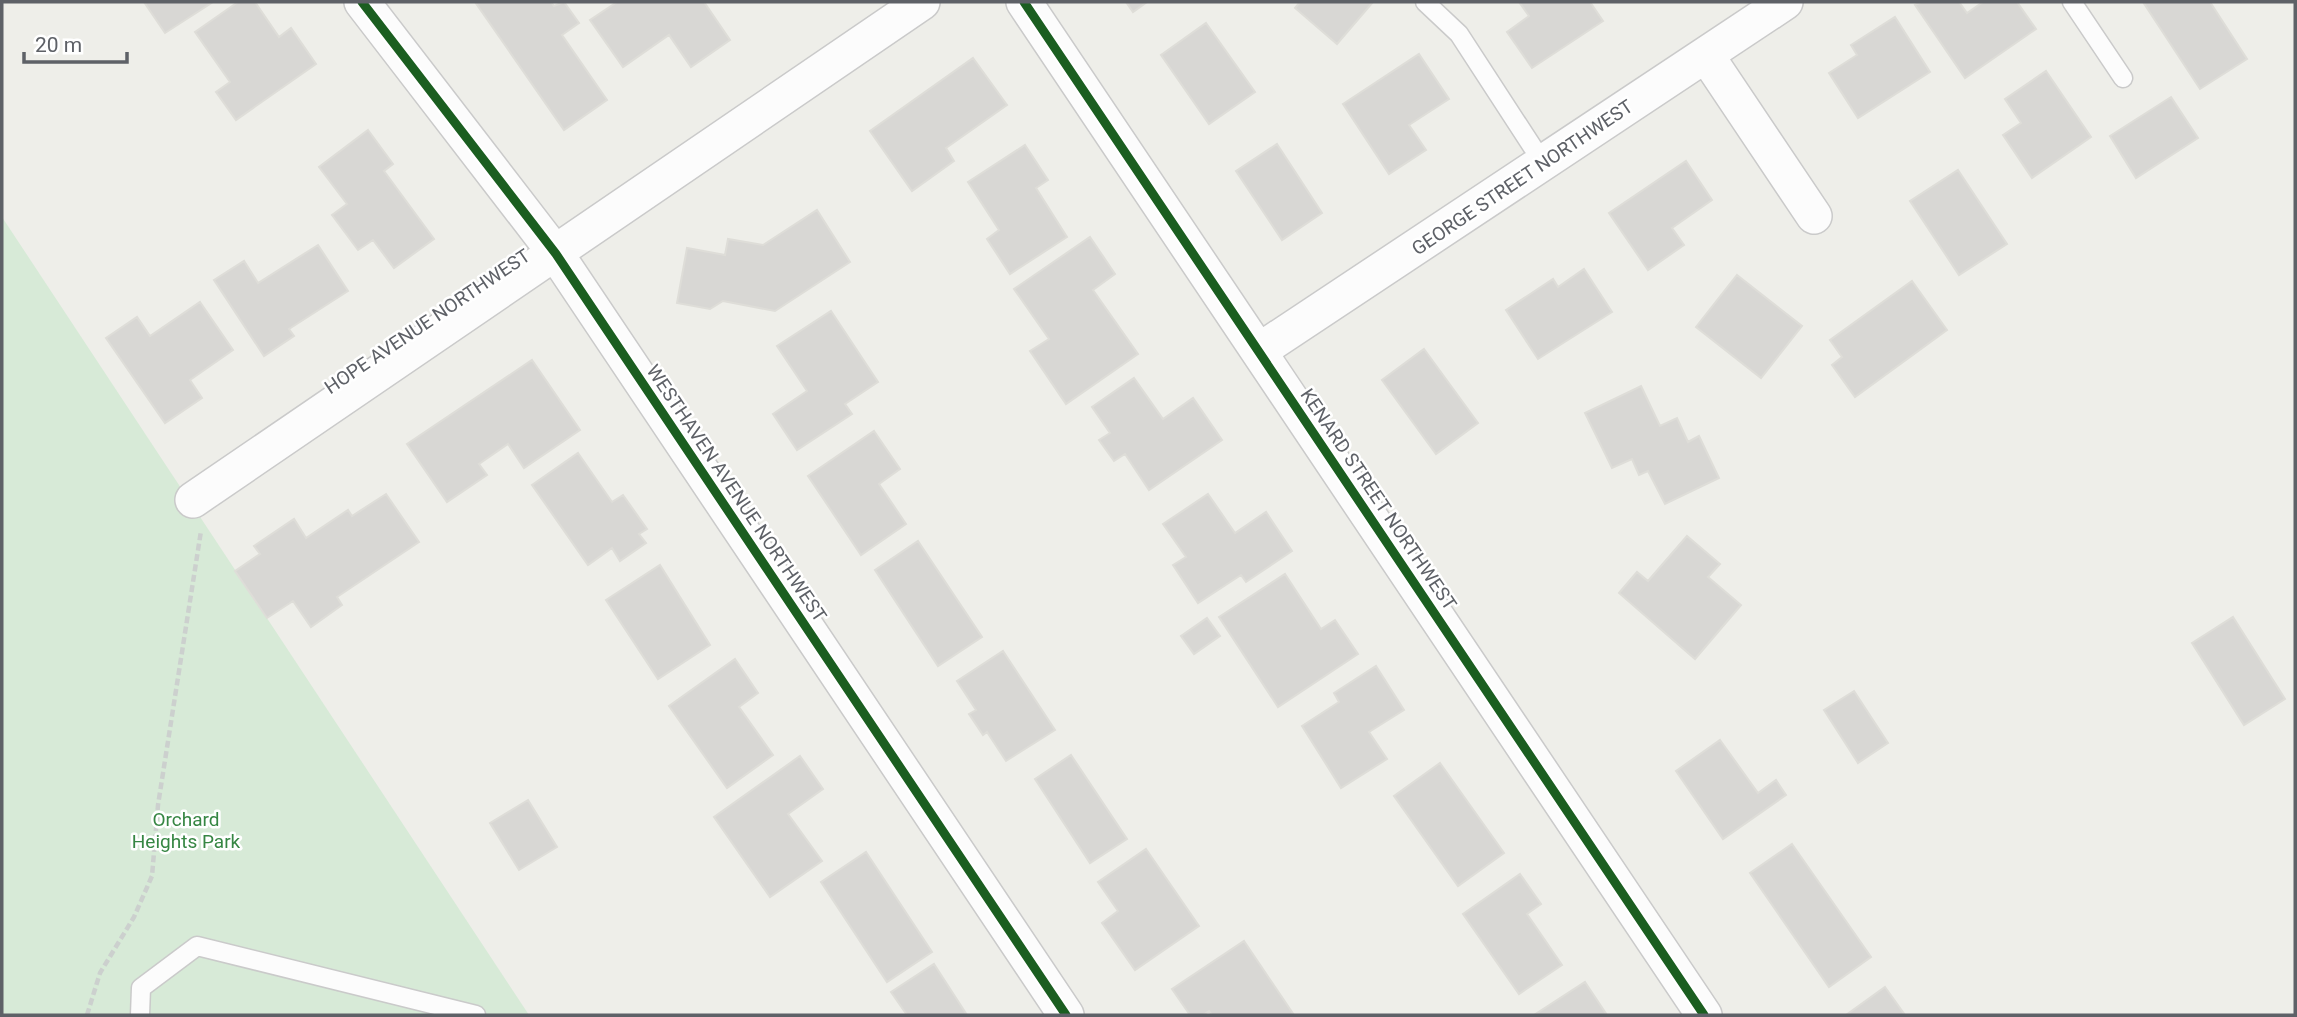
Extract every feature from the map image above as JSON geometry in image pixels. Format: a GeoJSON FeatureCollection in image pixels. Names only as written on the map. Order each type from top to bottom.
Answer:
{"type":"FeatureCollection","features":[{"type":"Feature","properties":{"kind":"street","name":"WESTHAVEN AVENUE NORTHWEST"},"geometry":{"type":"LineString","coordinates":[[362,2],[556,254],[1066,1015]]}},
{"type":"Feature","properties":{"kind":"street","name":"HOPE AVENUE NORTHWEST"},"geometry":{"type":"LineString","coordinates":[[193,500],[922,2]]}},
{"type":"Feature","properties":{"kind":"street","name":"KENARD STREET NORTHWEST"},"geometry":{"type":"LineString","coordinates":[[1024,2],[1704,1015]]}},
{"type":"Feature","properties":{"kind":"street","name":"GEORGE STREET NORTHWEST"},"geometry":{"type":"LineString","coordinates":[[1259,351],[1785,2]]}},
{"type":"Feature","properties":{"kind":"street"},"geometry":{"type":"LineString","coordinates":[[1706,55],[1814,216]]}},
{"type":"Feature","properties":{"kind":"lane"},"geometry":{"type":"LineString","coordinates":[[1424,2],[1459,34],[1543,163]]}},
{"type":"Feature","properties":{"kind":"lane"},"geometry":{"type":"LineString","coordinates":[[2072,2],[2123,79]]}},
{"type":"Feature","properties":{"kind":"lane"},"geometry":{"type":"LineString","coordinates":[[141,1015],[142,988],[197,946],[475,1015]]}},
{"type":"Feature","properties":{"kind":"path"},"geometry":{"type":"LineString","coordinates":[[87,1015],[100,973],[134,917],[152,876],[158,805],[202,533],[193,500]]}},
{"type":"Feature","properties":{"kind":"green space","name":"Orchard Heights Park"},"geometry":{"type":"Polygon","coordinates":[[[2,217],[529,1015],[2,1015],[2,217]]]}},
{"type":"Feature","properties":{"kind":"building"},"geometry":{"type":"Polygon","coordinates":[[[144,2],[213,2],[165,33],[144,2]]]}},
{"type":"Feature","properties":{"kind":"building"},"geometry":{"type":"Polygon","coordinates":[[[238,2],[255,2],[279,37],[291,28],[316,64],[236,120],[216,92],[230,82],[195,32],[238,2]]]}},
{"type":"Feature","properties":{"kind":"building"},"geometry":{"type":"Polygon","coordinates":[[[475,2],[551,2],[554,6],[564,2],[579,23],[562,35],[607,100],[564,130],[475,2]]]}},
{"type":"Feature","properties":{"kind":"building"},"geometry":{"type":"Polygon","coordinates":[[[617,2],[704,2],[730,40],[691,67],[669,35],[623,67],[590,20],[617,2]]]}},
{"type":"Feature","properties":{"kind":"building"},"geometry":{"type":"Polygon","coordinates":[[[1126,2],[1147,2],[1133,12],[1126,2]]]}},
{"type":"Feature","properties":{"kind":"building"},"geometry":{"type":"Polygon","coordinates":[[[1300,2],[1373,2],[1337,44],[1295,8],[1300,2]]]}},
{"type":"Feature","properties":{"kind":"building"},"geometry":{"type":"Polygon","coordinates":[[[1519,2],[1590,2],[1603,21],[1532,68],[1507,32],[1529,16],[1519,2]]]}},
{"type":"Feature","properties":{"kind":"building"},"geometry":{"type":"Polygon","coordinates":[[[1921,2],[1959,2],[1967,13],[1983,2],[2017,2],[2036,29],[1965,78],[1915,5],[1921,2]]]}},
{"type":"Feature","properties":{"kind":"building"},"geometry":{"type":"Polygon","coordinates":[[[2143,2],[2210,2],[2247,59],[2200,89],[2143,2]]]}},
{"type":"Feature","properties":{"kind":"building"},"geometry":{"type":"Polygon","coordinates":[[[1895,17],[1930,72],[1858,118],[1829,73],[1857,55],[1851,45],[1895,17]]]}},
{"type":"Feature","properties":{"kind":"building"},"geometry":{"type":"Polygon","coordinates":[[[1206,23],[1255,92],[1209,124],[1161,55],[1206,23]]]}},
{"type":"Feature","properties":{"kind":"building"},"geometry":{"type":"Polygon","coordinates":[[[1419,54],[1449,99],[1409,125],[1426,150],[1389,174],[1343,104],[1419,54]]]}},
{"type":"Feature","properties":{"kind":"building"},"geometry":{"type":"Polygon","coordinates":[[[973,58],[1007,105],[946,148],[954,161],[912,191],[870,131],[973,58]]]}},
{"type":"Feature","properties":{"kind":"building"},"geometry":{"type":"Polygon","coordinates":[[[2046,71],[2091,137],[2032,178],[2003,135],[2021,123],[2005,99],[2046,71]]]}},
{"type":"Feature","properties":{"kind":"building"},"geometry":{"type":"Polygon","coordinates":[[[2171,97],[2198,138],[2136,178],[2110,136],[2171,97]]]}},
{"type":"Feature","properties":{"kind":"building"},"geometry":{"type":"Polygon","coordinates":[[[368,130],[393,164],[384,171],[434,239],[394,268],[373,240],[358,250],[332,215],[347,204],[319,167],[368,130]]]}},
{"type":"Feature","properties":{"kind":"building"},"geometry":{"type":"Polygon","coordinates":[[[1277,144],[1322,213],[1282,240],[1236,171],[1277,144]]]}},
{"type":"Feature","properties":{"kind":"building"},"geometry":{"type":"Polygon","coordinates":[[[1025,145],[1048,180],[1036,188],[1067,237],[1010,274],[987,239],[999,230],[968,182],[1025,145]]]}},
{"type":"Feature","properties":{"kind":"building"},"geometry":{"type":"Polygon","coordinates":[[[1686,161],[1712,200],[1672,228],[1684,245],[1648,270],[1609,213],[1686,161]]]}},
{"type":"Feature","properties":{"kind":"building"},"geometry":{"type":"Polygon","coordinates":[[[1958,170],[2007,244],[1959,275],[1910,201],[1958,170]]]}},
{"type":"Feature","properties":{"kind":"building"},"geometry":{"type":"Polygon","coordinates":[[[817,210],[850,262],[775,311],[723,301],[710,309],[677,303],[687,248],[725,255],[728,239],[763,245],[817,210]]]}},
{"type":"Feature","properties":{"kind":"building"},"geometry":{"type":"Polygon","coordinates":[[[1090,237],[1115,274],[1093,290],[1138,354],[1066,404],[1030,351],[1049,339],[1014,289],[1090,237]]]}},
{"type":"Feature","properties":{"kind":"building"},"geometry":{"type":"Polygon","coordinates":[[[318,245],[348,291],[289,329],[294,336],[264,356],[214,280],[244,261],[258,283],[318,245]]]}},
{"type":"Feature","properties":{"kind":"building"},"geometry":{"type":"Polygon","coordinates":[[[1584,269],[1612,312],[1538,359],[1506,310],[1553,279],[1558,287],[1584,269]]]}},
{"type":"Feature","properties":{"kind":"building"},"geometry":{"type":"Polygon","coordinates":[[[1737,275],[1802,326],[1761,378],[1696,327],[1737,275]]]}},
{"type":"Feature","properties":{"kind":"building"},"geometry":{"type":"Polygon","coordinates":[[[1912,281],[1947,330],[1855,397],[1832,365],[1842,357],[1830,340],[1912,281]]]}},
{"type":"Feature","properties":{"kind":"building"},"geometry":{"type":"Polygon","coordinates":[[[200,302],[233,350],[190,380],[202,398],[165,423],[106,338],[137,317],[150,336],[200,302]]]}},
{"type":"Feature","properties":{"kind":"building"},"geometry":{"type":"Polygon","coordinates":[[[831,311],[878,382],[845,404],[852,414],[797,450],[773,414],[807,391],[777,346],[831,311]]]}},
{"type":"Feature","properties":{"kind":"building"},"geometry":{"type":"Polygon","coordinates":[[[1424,349],[1478,423],[1436,454],[1382,380],[1424,349]]]}},
{"type":"Feature","properties":{"kind":"building"},"geometry":{"type":"Polygon","coordinates":[[[532,360],[580,430],[524,468],[508,444],[479,464],[487,475],[447,502],[407,444],[532,360]]]}},
{"type":"Feature","properties":{"kind":"building"},"geometry":{"type":"Polygon","coordinates":[[[1134,378],[1163,419],[1193,398],[1222,440],[1149,490],[1125,454],[1114,461],[1099,440],[1110,433],[1092,407],[1134,378]]]}},
{"type":"Feature","properties":{"kind":"building"},"geometry":{"type":"Polygon","coordinates":[[[1641,386],[1660,426],[1677,418],[1688,442],[1699,436],[1719,478],[1665,504],[1648,471],[1639,475],[1632,459],[1612,468],[1585,413],[1641,386]]]}},
{"type":"Feature","properties":{"kind":"building"},"geometry":{"type":"Polygon","coordinates":[[[874,431],[900,469],[879,484],[906,524],[861,555],[808,476],[874,431]]]}},
{"type":"Feature","properties":{"kind":"building"},"geometry":{"type":"Polygon","coordinates":[[[578,453],[612,502],[623,495],[647,529],[639,534],[646,543],[620,561],[612,548],[588,565],[532,485],[578,453]]]}},
{"type":"Feature","properties":{"kind":"building"},"geometry":{"type":"Polygon","coordinates":[[[386,494],[419,542],[337,597],[342,605],[311,627],[293,601],[267,618],[235,571],[260,554],[254,546],[294,519],[306,538],[348,510],[352,516],[386,494]]]}},
{"type":"Feature","properties":{"kind":"building"},"geometry":{"type":"Polygon","coordinates":[[[1208,494],[1235,533],[1266,512],[1292,551],[1246,582],[1241,575],[1198,603],[1173,565],[1186,557],[1163,524],[1208,494]]]}},
{"type":"Feature","properties":{"kind":"building"},"geometry":{"type":"Polygon","coordinates":[[[1687,536],[1720,564],[1708,577],[1741,605],[1695,659],[1619,593],[1637,572],[1648,581],[1687,536]]]}},
{"type":"Feature","properties":{"kind":"building"},"geometry":{"type":"Polygon","coordinates":[[[918,541],[982,637],[938,666],[875,570],[918,541]]]}},
{"type":"Feature","properties":{"kind":"building"},"geometry":{"type":"Polygon","coordinates":[[[660,565],[710,645],[658,679],[606,600],[660,565]]]}},
{"type":"Feature","properties":{"kind":"building"},"geometry":{"type":"Polygon","coordinates":[[[1285,574],[1321,629],[1335,620],[1358,654],[1278,707],[1219,617],[1285,574]]]}},
{"type":"Feature","properties":{"kind":"building"},"geometry":{"type":"Polygon","coordinates":[[[2233,617],[2285,699],[2244,725],[2192,643],[2233,617]]]}},
{"type":"Feature","properties":{"kind":"building"},"geometry":{"type":"Polygon","coordinates":[[[1207,618],[1220,636],[1194,654],[1181,636],[1207,618]]]}},
{"type":"Feature","properties":{"kind":"building"},"geometry":{"type":"Polygon","coordinates":[[[1003,651],[1055,730],[1006,761],[987,732],[983,735],[969,714],[976,710],[957,681],[1003,651]]]}},
{"type":"Feature","properties":{"kind":"building"},"geometry":{"type":"Polygon","coordinates":[[[735,659],[758,693],[739,707],[773,755],[727,788],[669,706],[735,659]]]}},
{"type":"Feature","properties":{"kind":"building"},"geometry":{"type":"Polygon","coordinates":[[[1376,666],[1404,710],[1369,732],[1387,759],[1341,788],[1302,726],[1339,702],[1334,693],[1376,666]]]}},
{"type":"Feature","properties":{"kind":"building"},"geometry":{"type":"Polygon","coordinates":[[[1854,691],[1888,743],[1858,763],[1824,710],[1854,691]]]}},
{"type":"Feature","properties":{"kind":"building"},"geometry":{"type":"Polygon","coordinates":[[[1720,740],[1758,793],[1776,780],[1786,795],[1723,839],[1676,771],[1720,740]]]}},
{"type":"Feature","properties":{"kind":"building"},"geometry":{"type":"Polygon","coordinates":[[[1071,755],[1127,839],[1090,863],[1035,779],[1071,755]]]}},
{"type":"Feature","properties":{"kind":"building"},"geometry":{"type":"Polygon","coordinates":[[[800,756],[823,789],[788,814],[822,861],[770,897],[714,817],[800,756]]]}},
{"type":"Feature","properties":{"kind":"building"},"geometry":{"type":"Polygon","coordinates":[[[1440,763],[1504,853],[1458,886],[1394,796],[1440,763]]]}},
{"type":"Feature","properties":{"kind":"building"},"geometry":{"type":"Polygon","coordinates":[[[528,800],[557,847],[519,870],[490,823],[528,800]]]}},
{"type":"Feature","properties":{"kind":"building"},"geometry":{"type":"Polygon","coordinates":[[[1792,844],[1871,957],[1829,987],[1750,873],[1792,844]]]}},
{"type":"Feature","properties":{"kind":"building"},"geometry":{"type":"Polygon","coordinates":[[[1146,849],[1199,926],[1135,970],[1102,923],[1118,911],[1098,882],[1146,849]]]}},
{"type":"Feature","properties":{"kind":"building"},"geometry":{"type":"Polygon","coordinates":[[[866,852],[932,952],[887,982],[821,882],[866,852]]]}},
{"type":"Feature","properties":{"kind":"building"},"geometry":{"type":"Polygon","coordinates":[[[1520,874],[1541,904],[1527,914],[1562,965],[1519,994],[1463,914],[1520,874]]]}},
{"type":"Feature","properties":{"kind":"building"},"geometry":{"type":"Polygon","coordinates":[[[1244,941],[1294,1015],[1212,1015],[1209,1011],[1203,1015],[1190,1015],[1172,989],[1244,941]]]}},
{"type":"Feature","properties":{"kind":"building"},"geometry":{"type":"Polygon","coordinates":[[[934,964],[967,1015],[907,1015],[891,992],[934,964]]]}},
{"type":"Feature","properties":{"kind":"building"},"geometry":{"type":"Polygon","coordinates":[[[1585,982],[1607,1015],[1534,1015],[1585,982]]]}},
{"type":"Feature","properties":{"kind":"building"},"geometry":{"type":"Polygon","coordinates":[[[1885,987],[1905,1015],[1846,1015],[1885,987]]]}},
{"type":"Feature","properties":{"kind":"cycle path"},"geometry":{"type":"LineString","coordinates":[[362,2],[556,254],[1066,1015]]}},
{"type":"Feature","properties":{"kind":"cycle path"},"geometry":{"type":"LineString","coordinates":[[1024,2],[1704,1015]]}}]}
